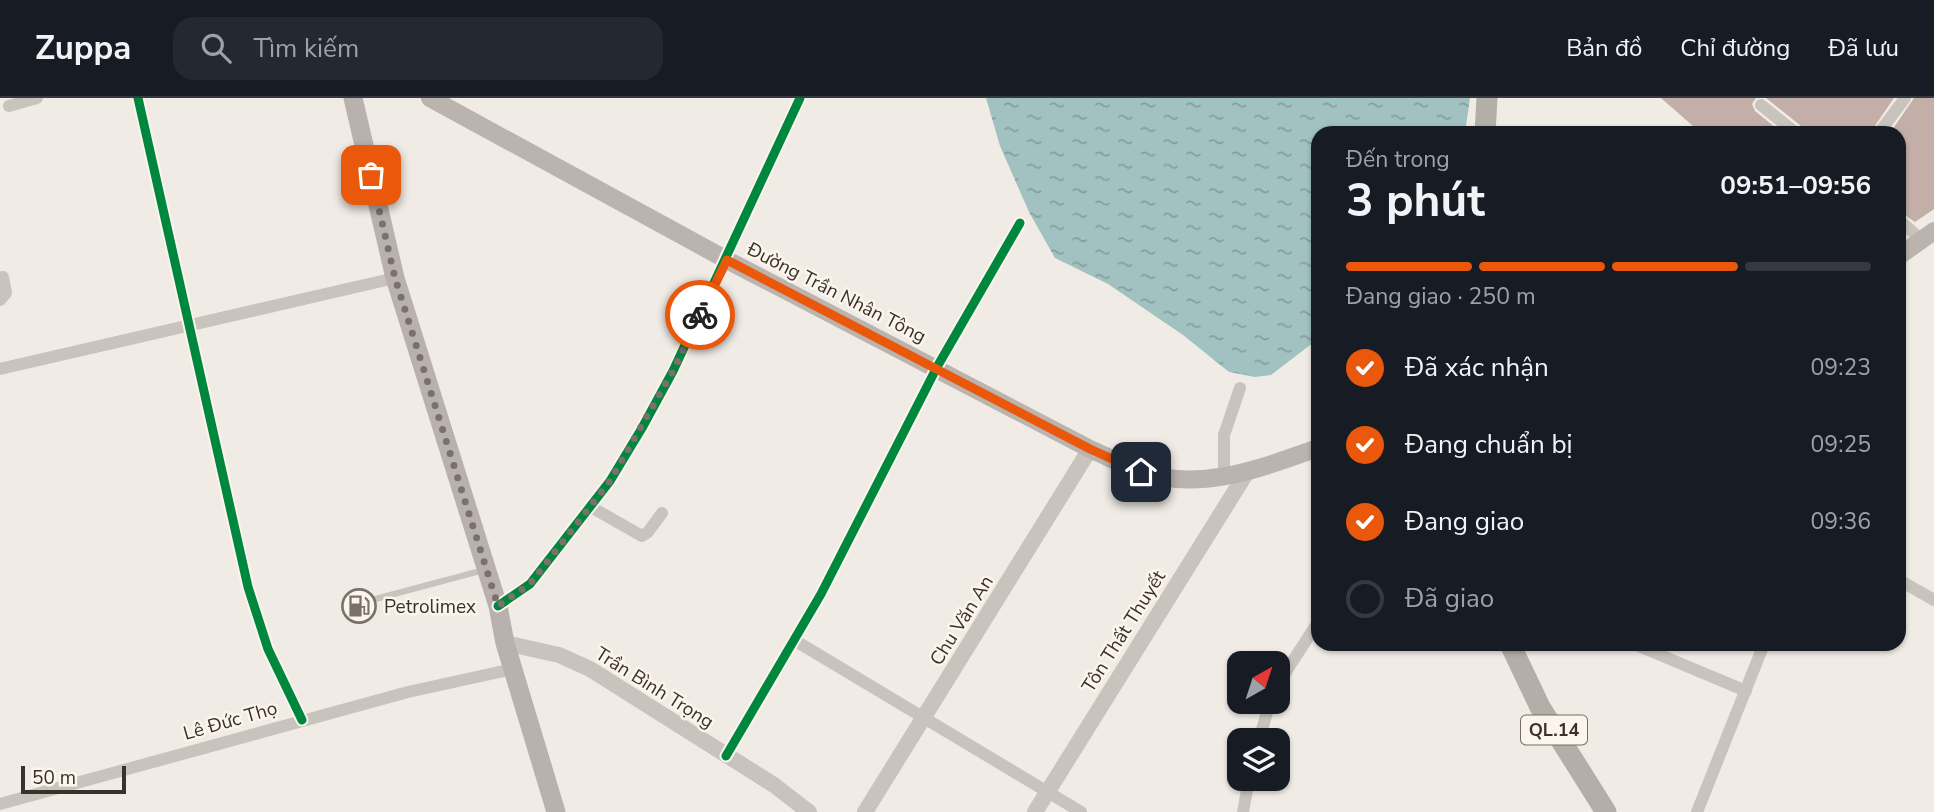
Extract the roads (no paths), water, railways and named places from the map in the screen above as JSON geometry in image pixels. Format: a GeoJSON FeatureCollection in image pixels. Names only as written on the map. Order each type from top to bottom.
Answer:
{"type":"FeatureCollection","features":[{"type":"Feature","properties":{"kind":"highway"},"geometry":{"type":"LineString","coordinates":[[1485,126],[1487,98]]}},
{"type":"Feature","properties":{"kind":"highway","name":"QL.14"},"geometry":{"type":"LineString","coordinates":[[1513,651],[1540,707],[1606,812]]}},
{"type":"Feature","properties":{"kind":"main road"},"geometry":{"type":"LineString","coordinates":[[353,98],[395,278],[498,606],[505,643],[556,812]]}},
{"type":"Feature","properties":{"kind":"main road","name":"Đường Trần Nhân Tông"},"geometry":{"type":"LineString","coordinates":[[430,98],[727,260],[1090,449],[1141,472],[1184,479],[1224,477],[1311,450]]}},
{"type":"Feature","properties":{"kind":"main road"},"geometry":{"type":"LineString","coordinates":[[1906,251],[1929,236]]}},
{"type":"Feature","properties":{"kind":"street"},"geometry":{"type":"LineString","coordinates":[[9,107],[37,98]]}},
{"type":"Feature","properties":{"kind":"street"},"geometry":{"type":"LineString","coordinates":[[138,98],[248,587],[268,649],[302,720]]}},
{"type":"Feature","properties":{"kind":"street"},"geometry":{"type":"LineString","coordinates":[[498,606],[530,584],[591,507],[642,428],[727,260],[800,98]]}},
{"type":"Feature","properties":{"kind":"street"},"geometry":{"type":"LineString","coordinates":[[1884,126],[1905,98]]}},
{"type":"Feature","properties":{"kind":"street"},"geometry":{"type":"LineString","coordinates":[[1761,105],[1787,126]]}},
{"type":"Feature","properties":{"kind":"street"},"geometry":{"type":"LineString","coordinates":[[726,755],[839,560],[937,367],[1020,223]]}},
{"type":"Feature","properties":{"kind":"street"},"geometry":{"type":"LineString","coordinates":[[1906,224],[1929,236]]}},
{"type":"Feature","properties":{"kind":"street"},"geometry":{"type":"LineString","coordinates":[[0,300],[6,293],[3,277]]}},
{"type":"Feature","properties":{"kind":"street"},"geometry":{"type":"LineString","coordinates":[[0,369],[395,278]]}},
{"type":"Feature","properties":{"kind":"street"},"geometry":{"type":"LineString","coordinates":[[1224,477],[1224,435],[1240,388]]}},
{"type":"Feature","properties":{"kind":"street","name":"Chu Văn An"},"geometry":{"type":"LineString","coordinates":[[865,812],[1090,449]]}},
{"type":"Feature","properties":{"kind":"street","name":"Tôn Thất Thuyết"},"geometry":{"type":"LineString","coordinates":[[1035,812],[1247,472]]}},
{"type":"Feature","properties":{"kind":"street"},"geometry":{"type":"LineString","coordinates":[[591,507],[642,536],[648,533],[662,513]]}},
{"type":"Feature","properties":{"kind":"street"},"geometry":{"type":"LineString","coordinates":[[1906,584],[1934,600]]}},
{"type":"Feature","properties":{"kind":"street"},"geometry":{"type":"LineString","coordinates":[[1290,665],[1311,633]]}},
{"type":"Feature","properties":{"kind":"street"},"geometry":{"type":"LineString","coordinates":[[794,640],[1081,812]]}},
{"type":"Feature","properties":{"kind":"street","name":"Trần Bình Trọng"},"geometry":{"type":"LineString","coordinates":[[505,643],[559,655],[590,669],[774,785],[809,812]]}},
{"type":"Feature","properties":{"kind":"street"},"geometry":{"type":"LineString","coordinates":[[1651,651],[1746,691]]}},
{"type":"Feature","properties":{"kind":"street"},"geometry":{"type":"LineString","coordinates":[[1697,812],[1761,651]]}},
{"type":"Feature","properties":{"kind":"street","name":"Lê Đức Thọ"},"geometry":{"type":"LineString","coordinates":[[0,804],[302,720],[513,669]]}},
{"type":"Feature","properties":{"kind":"street"},"geometry":{"type":"LineString","coordinates":[[1243,812],[1247,791]]}},
{"type":"Feature","properties":{"kind":"lane"},"geometry":{"type":"LineString","coordinates":[[364,602],[486,569]]}},
{"type":"Feature","properties":{"kind":"water"},"geometry":{"type":"Polygon","coordinates":[[[986,98],[1470,98],[1466,126],[1311,126],[1311,344],[1271,375],[1255,377],[1229,372],[1183,335],[1108,284],[1055,258],[1029,212],[1000,146],[986,98]]]}},
{"type":"Feature","properties":{"kind":"place","name":"Petrolimex"},"geometry":{"type":"Point","coordinates":[359,606]}}]}
